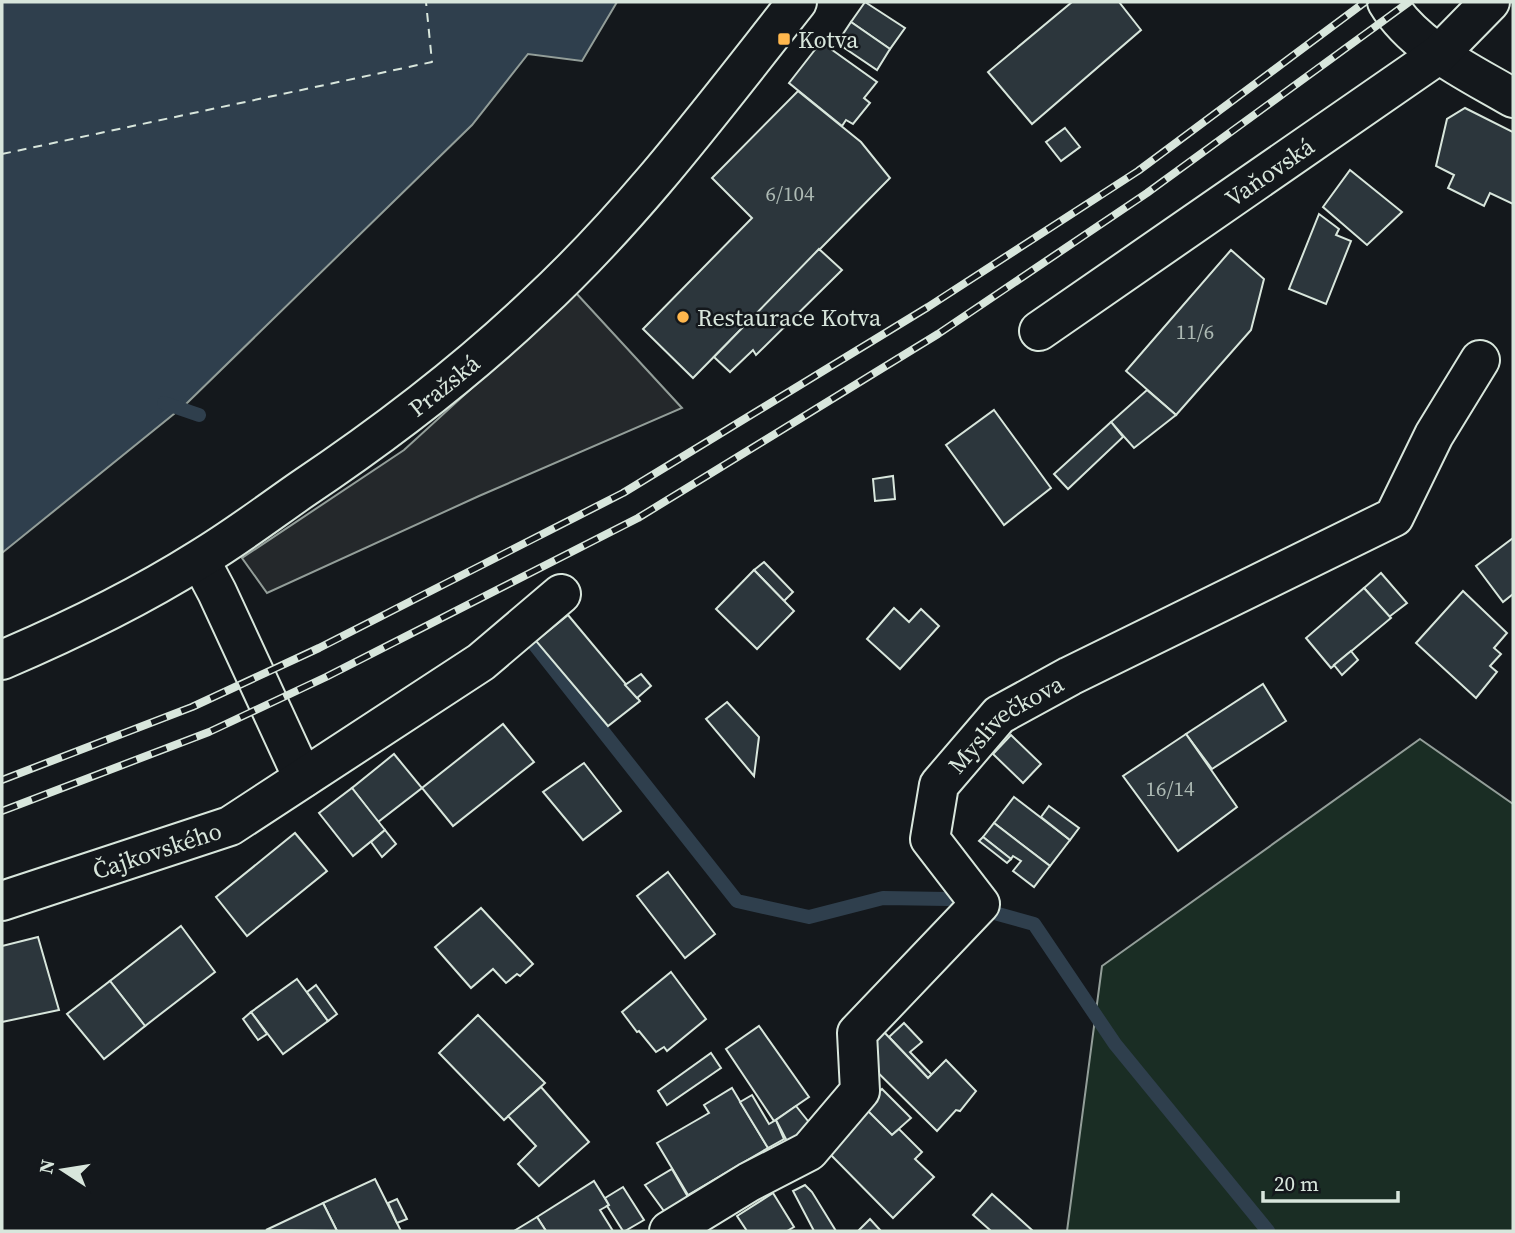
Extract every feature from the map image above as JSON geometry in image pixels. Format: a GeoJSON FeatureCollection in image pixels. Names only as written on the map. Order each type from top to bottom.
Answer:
{"type":"FeatureCollection","features":[{"type":"Feature","properties":{"kind":"street","name":"Pražská"},"geometry":{"type":"LineString","coordinates":[[2,660],[65,633],[200,560],[357,452],[454,377],[536,306],[620,219],[712,110],[797,2]]}},
{"type":"Feature","properties":{"kind":"street"},"geometry":{"type":"LineString","coordinates":[[1387,2],[1394,14],[1438,55],[1513,98]]}},
{"type":"Feature","properties":{"kind":"street","name":"Vaňovská"},"geometry":{"type":"LineString","coordinates":[[1039,331],[1438,55],[1490,2]]}},
{"type":"Feature","properties":{"kind":"street","name":"Myslivečkova"},"geometry":{"type":"LineString","coordinates":[[669,1231],[749,1182],[809,1151],[860,1091],[857,1033],[980,904],[930,839],[939,785],[999,715],[1070,676],[1394,517],[1434,435],[1480,360]]}},
{"type":"Feature","properties":{"kind":"street"},"geometry":{"type":"LineString","coordinates":[[200,560],[303,778]]}},
{"type":"Feature","properties":{"kind":"street","name":"Čajkovského"},"geometry":{"type":"LineString","coordinates":[[2,901],[230,826],[481,662],[561,594]]}},
{"type":"Feature","properties":{"kind":"green space"},"geometry":{"type":"Polygon","coordinates":[[[1420,739],[1513,804],[1513,1231],[1067,1231],[1102,966],[1420,739]]]}},
{"type":"Feature","properties":{"kind":"shaded area"},"geometry":{"type":"Polygon","coordinates":[[[576,293],[682,408],[479,496],[267,593],[242,558],[404,450],[576,293]]]}},
{"type":"Feature","properties":{"kind":"water"},"geometry":{"type":"Polygon","coordinates":[[[2,2],[617,2],[582,61],[528,54],[472,125],[185,405],[2,553],[2,2]]]}},
{"type":"Feature","properties":{"kind":"building"},"geometry":{"type":"Polygon","coordinates":[[[865,2],[905,28],[890,49],[851,22],[865,2]]]}},
{"type":"Feature","properties":{"kind":"building"},"geometry":{"type":"Polygon","coordinates":[[[1072,2],[1119,2],[1141,30],[1032,124],[988,72],[1072,2]]]}},
{"type":"Feature","properties":{"kind":"building"},"geometry":{"type":"Polygon","coordinates":[[[851,22],[890,49],[877,70],[837,43],[851,22]]]}},
{"type":"Feature","properties":{"kind":"building"},"geometry":{"type":"Polygon","coordinates":[[[821,42],[877,82],[864,98],[870,103],[853,124],[846,120],[842,126],[789,83],[821,42]]]}},
{"type":"Feature","properties":{"kind":"building"},"geometry":{"type":"Polygon","coordinates":[[[798,91],[861,142],[890,178],[693,378],[643,329],[752,218],[712,178],[798,91]]]}},
{"type":"Feature","properties":{"kind":"building"},"geometry":{"type":"Polygon","coordinates":[[[1465,108],[1513,132],[1513,204],[1490,193],[1484,206],[1448,188],[1454,175],[1436,166],[1447,119],[1465,108]]]}},
{"type":"Feature","properties":{"kind":"building"},"geometry":{"type":"Polygon","coordinates":[[[1065,128],[1080,147],[1061,161],[1046,142],[1065,128]]]}},
{"type":"Feature","properties":{"kind":"building"},"geometry":{"type":"Polygon","coordinates":[[[1350,170],[1402,212],[1367,245],[1323,207],[1350,170]]]}},
{"type":"Feature","properties":{"kind":"building"},"geometry":{"type":"Polygon","coordinates":[[[1319,214],[1339,229],[1336,235],[1351,241],[1326,304],[1289,289],[1319,214]]]}},
{"type":"Feature","properties":{"kind":"building"},"geometry":{"type":"Polygon","coordinates":[[[819,249],[842,270],[756,355],[753,350],[730,372],[714,357],[819,249]]]}},
{"type":"Feature","properties":{"kind":"building"},"geometry":{"type":"Polygon","coordinates":[[[1231,250],[1264,279],[1251,330],[1176,415],[1126,371],[1231,250]]]}},
{"type":"Feature","properties":{"kind":"building"},"geometry":{"type":"Polygon","coordinates":[[[1147,390],[1176,415],[1134,448],[1111,422],[1147,390]]]}},
{"type":"Feature","properties":{"kind":"building"},"geometry":{"type":"Polygon","coordinates":[[[994,410],[1051,488],[1004,525],[946,445],[994,410]]]}},
{"type":"Feature","properties":{"kind":"building"},"geometry":{"type":"Polygon","coordinates":[[[1111,422],[1123,437],[1068,489],[1054,474],[1111,422]]]}},
{"type":"Feature","properties":{"kind":"building"},"geometry":{"type":"Polygon","coordinates":[[[893,476],[895,499],[875,501],[873,479],[893,476]]]}},
{"type":"Feature","properties":{"kind":"building"},"geometry":{"type":"Polygon","coordinates":[[[1513,538],[1513,594],[1503,602],[1476,566],[1513,538]]]}},
{"type":"Feature","properties":{"kind":"building"},"geometry":{"type":"Polygon","coordinates":[[[764,562],[793,592],[784,601],[754,570],[764,562]]]}},
{"type":"Feature","properties":{"kind":"building"},"geometry":{"type":"Polygon","coordinates":[[[754,570],[794,611],[757,649],[716,609],[754,570]]]}},
{"type":"Feature","properties":{"kind":"building"},"geometry":{"type":"Polygon","coordinates":[[[1381,573],[1407,603],[1389,617],[1364,588],[1381,573]]]}},
{"type":"Feature","properties":{"kind":"building"},"geometry":{"type":"Polygon","coordinates":[[[1364,588],[1391,618],[1331,668],[1306,638],[1364,588]]]}},
{"type":"Feature","properties":{"kind":"building"},"geometry":{"type":"Polygon","coordinates":[[[1463,591],[1507,633],[1494,648],[1501,654],[1490,666],[1497,672],[1476,698],[1416,643],[1463,591]]]}},
{"type":"Feature","properties":{"kind":"building"},"geometry":{"type":"Polygon","coordinates":[[[894,608],[909,622],[921,609],[939,626],[900,669],[867,639],[894,608]]]}},
{"type":"Feature","properties":{"kind":"building"},"geometry":{"type":"Polygon","coordinates":[[[568,615],[640,701],[608,726],[536,641],[568,615]]]}},
{"type":"Feature","properties":{"kind":"building"},"geometry":{"type":"Polygon","coordinates":[[[1351,651],[1358,660],[1342,675],[1334,665],[1351,651]]]}},
{"type":"Feature","properties":{"kind":"building"},"geometry":{"type":"Polygon","coordinates":[[[641,674],[651,686],[637,698],[625,685],[641,674]]]}},
{"type":"Feature","properties":{"kind":"building"},"geometry":{"type":"Polygon","coordinates":[[[1263,684],[1286,721],[1212,769],[1186,734],[1263,684]]]}},
{"type":"Feature","properties":{"kind":"building"},"geometry":{"type":"Polygon","coordinates":[[[727,702],[759,737],[754,776],[706,719],[727,702]]]}},
{"type":"Feature","properties":{"kind":"building"},"geometry":{"type":"Polygon","coordinates":[[[503,724],[534,762],[453,826],[422,788],[503,724]]]}},
{"type":"Feature","properties":{"kind":"building"},"geometry":{"type":"Polygon","coordinates":[[[1186,734],[1237,807],[1178,851],[1123,776],[1186,734]]]}},
{"type":"Feature","properties":{"kind":"building"},"geometry":{"type":"Polygon","coordinates":[[[1011,735],[1041,764],[1023,783],[993,754],[1011,735]]]}},
{"type":"Feature","properties":{"kind":"building"},"geometry":{"type":"Polygon","coordinates":[[[394,754],[422,788],[378,822],[352,788],[394,754]]]}},
{"type":"Feature","properties":{"kind":"building"},"geometry":{"type":"Polygon","coordinates":[[[584,763],[621,811],[583,840],[543,792],[584,763]]]}},
{"type":"Feature","properties":{"kind":"building"},"geometry":{"type":"Polygon","coordinates":[[[352,788],[385,830],[353,856],[319,813],[352,788]]]}},
{"type":"Feature","properties":{"kind":"building"},"geometry":{"type":"Polygon","coordinates":[[[1014,797],[1070,840],[1050,866],[994,823],[1014,797]]]}},
{"type":"Feature","properties":{"kind":"building"},"geometry":{"type":"Polygon","coordinates":[[[1049,806],[1079,828],[1070,840],[1041,817],[1049,806]]]}},
{"type":"Feature","properties":{"kind":"building"},"geometry":{"type":"Polygon","coordinates":[[[994,823],[1050,866],[1034,887],[1013,871],[1021,861],[1013,856],[1011,859],[983,837],[994,823]]]}},
{"type":"Feature","properties":{"kind":"building"},"geometry":{"type":"Polygon","coordinates":[[[385,830],[396,844],[382,857],[371,842],[385,830]]]}},
{"type":"Feature","properties":{"kind":"building"},"geometry":{"type":"Polygon","coordinates":[[[295,833],[327,871],[247,936],[216,897],[295,833]]]}},
{"type":"Feature","properties":{"kind":"building"},"geometry":{"type":"Polygon","coordinates":[[[983,837],[1011,859],[1007,863],[979,841],[983,837]]]}},
{"type":"Feature","properties":{"kind":"building"},"geometry":{"type":"Polygon","coordinates":[[[668,872],[715,934],[685,958],[637,896],[668,872]]]}},
{"type":"Feature","properties":{"kind":"building"},"geometry":{"type":"Polygon","coordinates":[[[481,908],[533,964],[520,976],[517,974],[506,983],[493,969],[471,988],[435,947],[481,908]]]}},
{"type":"Feature","properties":{"kind":"building"},"geometry":{"type":"Polygon","coordinates":[[[181,926],[215,972],[145,1026],[110,981],[181,926]]]}},
{"type":"Feature","properties":{"kind":"building"},"geometry":{"type":"Polygon","coordinates":[[[38,937],[59,1010],[2,1022],[2,946],[38,937]]]}},
{"type":"Feature","properties":{"kind":"building"},"geometry":{"type":"Polygon","coordinates":[[[671,972],[706,1019],[667,1051],[664,1047],[656,1052],[622,1012],[671,972]]]}},
{"type":"Feature","properties":{"kind":"building"},"geometry":{"type":"Polygon","coordinates":[[[297,979],[328,1021],[283,1054],[251,1012],[297,979]]]}},
{"type":"Feature","properties":{"kind":"building"},"geometry":{"type":"Polygon","coordinates":[[[110,981],[145,1026],[104,1059],[67,1014],[110,981]]]}},
{"type":"Feature","properties":{"kind":"building"},"geometry":{"type":"Polygon","coordinates":[[[316,985],[337,1014],[328,1021],[307,992],[316,985]]]}},
{"type":"Feature","properties":{"kind":"building"},"geometry":{"type":"Polygon","coordinates":[[[251,1012],[267,1034],[258,1040],[243,1019],[251,1012]]]}},
{"type":"Feature","properties":{"kind":"building"},"geometry":{"type":"Polygon","coordinates":[[[478,1015],[545,1083],[504,1120],[439,1053],[478,1015]]]}},
{"type":"Feature","properties":{"kind":"building"},"geometry":{"type":"Polygon","coordinates":[[[904,1023],[922,1042],[910,1052],[932,1075],[928,1078],[889,1037],[904,1023]]]}},
{"type":"Feature","properties":{"kind":"building"},"geometry":{"type":"Polygon","coordinates":[[[759,1026],[809,1097],[774,1121],[726,1049],[759,1026]]]}},
{"type":"Feature","properties":{"kind":"building"},"geometry":{"type":"Polygon","coordinates":[[[883,1031],[928,1078],[946,1060],[976,1091],[960,1111],[956,1110],[937,1131],[860,1055],[883,1031]]]}},
{"type":"Feature","properties":{"kind":"building"},"geometry":{"type":"Polygon","coordinates":[[[711,1053],[721,1068],[667,1105],[658,1091],[711,1053]]]}},
{"type":"Feature","properties":{"kind":"building"},"geometry":{"type":"Polygon","coordinates":[[[541,1087],[589,1142],[539,1186],[518,1164],[536,1146],[508,1116],[541,1087]]]}},
{"type":"Feature","properties":{"kind":"building"},"geometry":{"type":"Polygon","coordinates":[[[732,1088],[768,1148],[688,1195],[657,1143],[709,1113],[704,1105],[732,1088]]]}},
{"type":"Feature","properties":{"kind":"building"},"geometry":{"type":"Polygon","coordinates":[[[882,1089],[911,1118],[892,1135],[863,1107],[882,1089]]]}},
{"type":"Feature","properties":{"kind":"building"},"geometry":{"type":"Polygon","coordinates":[[[752,1095],[769,1124],[776,1120],[784,1139],[768,1148],[740,1102],[752,1095]]]}},
{"type":"Feature","properties":{"kind":"building"},"geometry":{"type":"Polygon","coordinates":[[[796,1106],[812,1126],[789,1145],[776,1120],[796,1106]]]}},
{"type":"Feature","properties":{"kind":"building"},"geometry":{"type":"Polygon","coordinates":[[[867,1110],[892,1135],[899,1129],[922,1152],[915,1159],[934,1177],[893,1218],[826,1150],[867,1110]]]}},
{"type":"Feature","properties":{"kind":"building"},"geometry":{"type":"Polygon","coordinates":[[[672,1169],[692,1204],[669,1218],[645,1185],[672,1169]]]}},
{"type":"Feature","properties":{"kind":"building"},"geometry":{"type":"Polygon","coordinates":[[[375,1179],[401,1231],[337,1231],[323,1203],[375,1179]]]}},
{"type":"Feature","properties":{"kind":"building"},"geometry":{"type":"Polygon","coordinates":[[[594,1181],[609,1205],[600,1210],[613,1231],[546,1231],[537,1217],[594,1181]]]}},
{"type":"Feature","properties":{"kind":"building"},"geometry":{"type":"Polygon","coordinates":[[[805,1185],[836,1231],[814,1231],[793,1191],[805,1185]]]}},
{"type":"Feature","properties":{"kind":"building"},"geometry":{"type":"Polygon","coordinates":[[[623,1187],[644,1220],[625,1231],[607,1206],[609,1205],[605,1198],[623,1187]]]}},
{"type":"Feature","properties":{"kind":"building"},"geometry":{"type":"Polygon","coordinates":[[[773,1193],[794,1227],[787,1231],[747,1231],[737,1216],[773,1193]]]}},
{"type":"Feature","properties":{"kind":"building"},"geometry":{"type":"Polygon","coordinates":[[[992,1194],[1033,1231],[991,1231],[973,1215],[992,1194]]]}},
{"type":"Feature","properties":{"kind":"building"},"geometry":{"type":"Polygon","coordinates":[[[397,1199],[407,1219],[397,1223],[388,1203],[397,1199]]]}},
{"type":"Feature","properties":{"kind":"building"},"geometry":{"type":"Polygon","coordinates":[[[323,1203],[337,1231],[266,1230],[323,1203]]]}},
{"type":"Feature","properties":{"kind":"building"},"geometry":{"type":"Polygon","coordinates":[[[537,1217],[546,1231],[514,1231],[537,1217]]]}},
{"type":"Feature","properties":{"kind":"building"},"geometry":{"type":"Polygon","coordinates":[[[870,1219],[881,1231],[858,1231],[870,1219]]]}},
{"type":"Feature","properties":{"kind":"waterway"},"geometry":{"type":"LineString","coordinates":[[164,403],[199,415]]}},
{"type":"Feature","properties":{"kind":"waterway"},"geometry":{"type":"LineString","coordinates":[[534,644],[737,901],[809,917],[883,898],[948,899]]}},
{"type":"Feature","properties":{"kind":"waterway"},"geometry":{"type":"LineString","coordinates":[[998,914],[1034,924],[1115,1044],[1268,1231]]}},
{"type":"Feature","properties":{"kind":"ferry route"},"geometry":{"type":"LineString","coordinates":[[2,154],[432,62],[426,2]]}},
{"type":"Feature","properties":{"kind":"railway"},"geometry":{"type":"LineString","coordinates":[[2,780],[192,707],[319,648],[623,493],[928,307],[1138,171],[1365,2]]}},
{"type":"Feature","properties":{"kind":"railway"},"geometry":{"type":"LineString","coordinates":[[2,811],[209,732],[326,677],[638,518],[938,334],[1147,193],[1409,2]]}},
{"type":"Feature","properties":{"kind":"place","name":"Kotva"},"geometry":{"type":"Point","coordinates":[784,39]}},
{"type":"Feature","properties":{"kind":"place","name":"Restaurace Kotva"},"geometry":{"type":"Point","coordinates":[683,317]}}]}
